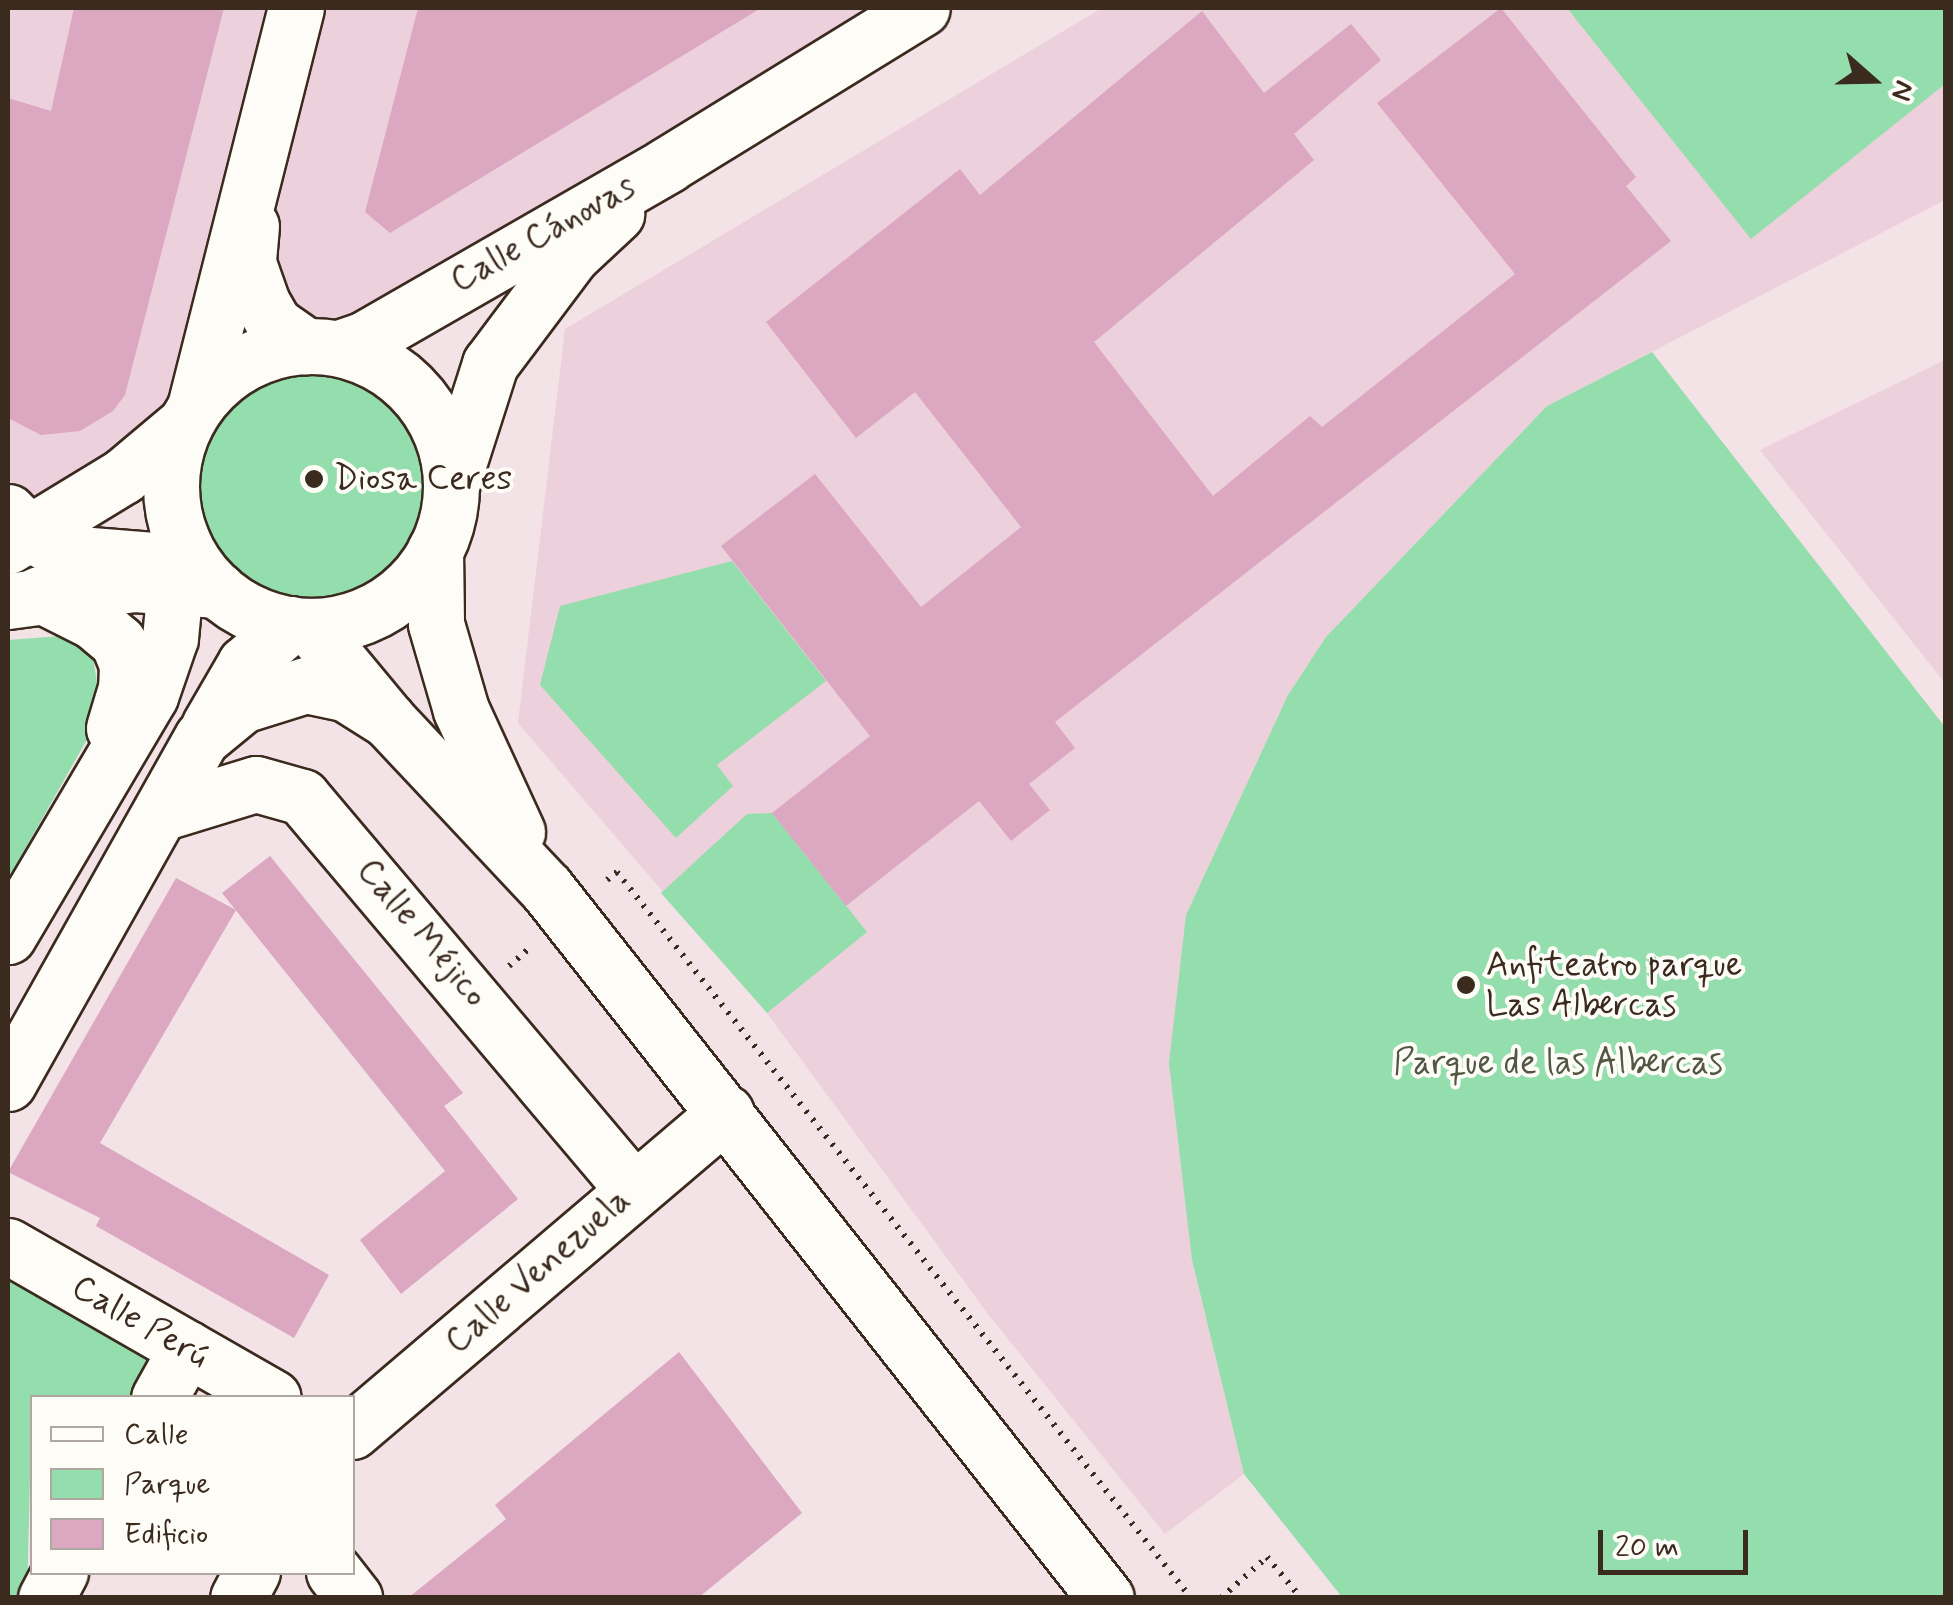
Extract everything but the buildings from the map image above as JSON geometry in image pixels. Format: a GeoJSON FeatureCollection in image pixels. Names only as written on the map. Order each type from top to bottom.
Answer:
{"type":"FeatureCollection","features":[{"type":"Feature","properties":{"kind":"main road"},"geometry":{"type":"LineString","coordinates":[[8,936],[150,696],[190,567],[172,492],[296,8]]}},
{"type":"Feature","properties":{"kind":"main road"},"geometry":{"type":"LineString","coordinates":[[667,166],[922,8]]}},
{"type":"Feature","properties":{"kind":"main road","name":"Calle Cánovas"},"geometry":{"type":"LineString","coordinates":[[322,347],[365,339],[667,166]]}},
{"type":"Feature","properties":{"kind":"main road","name":"Calle Cánovas"},"geometry":{"type":"LineString","coordinates":[[452,483],[490,364],[571,256],[667,166]]}},
{"type":"Feature","properties":{"kind":"main road"},"geometry":{"type":"LineString","coordinates":[[254,177],[248,264],[274,324],[401,378],[428,408],[446,445],[452,483],[435,550],[436,624],[461,710],[556,902]]}},
{"type":"Feature","properties":{"kind":"main road"},"geometry":{"type":"LineString","coordinates":[[13,519],[83,502],[190,416],[236,367],[263,354],[322,347]]}},
{"type":"Feature","properties":{"kind":"main road"},"geometry":{"type":"LineString","coordinates":[[13,519],[66,553],[190,567],[247,610],[300,625],[556,902],[1106,1598]]}},
{"type":"Feature","properties":{"kind":"main road"},"geometry":{"type":"LineString","coordinates":[[8,1083],[245,664],[300,625],[377,610],[408,587],[435,550]]}},
{"type":"Feature","properties":{"kind":"main road"},"geometry":{"type":"LineString","coordinates":[[23,597],[134,584],[190,567]]}},
{"type":"Feature","properties":{"kind":"main road"},"geometry":{"type":"LineString","coordinates":[[23,597],[94,621],[118,642],[127,664],[118,716],[85,806]]}},
{"type":"Feature","properties":{"kind":"main road"},"geometry":{"type":"LineString","coordinates":[[202,738],[242,705],[306,685],[345,694],[388,720]]}},
{"type":"Feature","properties":{"kind":"main road","name":"Calle Méjico"},"geometry":{"type":"LineString","coordinates":[[161,813],[256,784],[302,797],[475,996],[633,1189]]}},
{"type":"Feature","properties":{"kind":"main road","name":"Calle Venezuela"},"geometry":{"type":"LineString","coordinates":[[355,1428],[726,1113]]}},
{"type":"Feature","properties":{"kind":"main road","name":"Calle Perú"},"geometry":{"type":"LineString","coordinates":[[8,1246],[269,1395]]}},
{"type":"Feature","properties":{"kind":"main road"},"geometry":{"type":"LineString","coordinates":[[161,1395],[187,1348]]}},
{"type":"Feature","properties":{"kind":"main road"},"geometry":{"type":"LineString","coordinates":[[46,1598],[58,1575]]}},
{"type":"Feature","properties":{"kind":"main road"},"geometry":{"type":"LineString","coordinates":[[238,1598],[250,1575]]}},
{"type":"Feature","properties":{"kind":"main road"},"geometry":{"type":"LineString","coordinates":[[336,1575],[354,1598]]}},
{"type":"Feature","properties":{"kind":"path"},"geometry":{"type":"LineString","coordinates":[[475,996],[556,902],[616,872],[1191,1598]]}},
{"type":"Feature","properties":{"kind":"path"},"geometry":{"type":"LineString","coordinates":[[1221,1598],[1267,1557],[1301,1598]]}},
{"type":"Feature","properties":{"kind":"shaded area"},"geometry":{"type":"Polygon","coordinates":[[[8,8],[922,8],[306,346],[263,353],[237,367],[48,498],[8,485],[8,8]]]}},
{"type":"Feature","properties":{"kind":"shaded area"},"geometry":{"type":"Polygon","coordinates":[[[1102,8],[1945,8],[1945,200],[1547,406],[1326,637],[1288,695],[1186,915],[1192,1260],[1244,1474],[1165,1534],[988,1314],[767,1013],[518,723],[565,329],[1102,8]]]}},
{"type":"Feature","properties":{"kind":"shaded area"},"geometry":{"type":"Polygon","coordinates":[[[1945,360],[1945,683],[1760,450],[1945,360]]]}},
{"type":"Feature","properties":{"kind":"green space"},"geometry":{"type":"Polygon","coordinates":[[[1567,8],[1945,8],[1945,84],[1751,239],[1567,8]]]}},
{"type":"Feature","properties":{"kind":"green space"},"geometry":{"type":"Polygon","coordinates":[[[312,347],[339,349],[365,357],[410,387],[440,432],[448,458],[448,512],[440,538],[410,583],[365,613],[339,621],[312,623],[285,621],[259,613],[214,583],[184,538],[176,512],[174,485],[176,458],[184,432],[214,387],[259,357],[285,349],[312,347]]]}},
{"type":"Feature","properties":{"kind":"green space","name":"Parque de las Albercas"},"geometry":{"type":"Polygon","coordinates":[[[1652,352],[1945,727],[1945,1597],[1342,1597],[1244,1474],[1192,1260],[1169,1063],[1186,915],[1288,695],[1326,637],[1547,406],[1652,352]]]}},
{"type":"Feature","properties":{"kind":"green space"},"geometry":{"type":"Polygon","coordinates":[[[732,561],[826,681],[717,765],[733,786],[676,838],[540,685],[560,606],[732,561]]]}},
{"type":"Feature","properties":{"kind":"green space"},"geometry":{"type":"Polygon","coordinates":[[[61,636],[93,658],[102,713],[8,879],[8,640],[61,636]]]}},
{"type":"Feature","properties":{"kind":"green space"},"geometry":{"type":"Polygon","coordinates":[[[772,813],[867,932],[767,1013],[661,893],[747,814],[772,813]]]}},
{"type":"Feature","properties":{"kind":"green space"},"geometry":{"type":"Polygon","coordinates":[[[8,1264],[164,1353],[140,1395],[30,1395],[27,1597],[8,1597],[8,1264]]]}},
{"type":"Feature","properties":{"kind":"place","name":"Diosa Ceres"},"geometry":{"type":"Point","coordinates":[314,479]}},
{"type":"Feature","properties":{"kind":"place","name":"Anfiteatro parque Las Albercas"},"geometry":{"type":"Point","coordinates":[1466,985]}}]}
